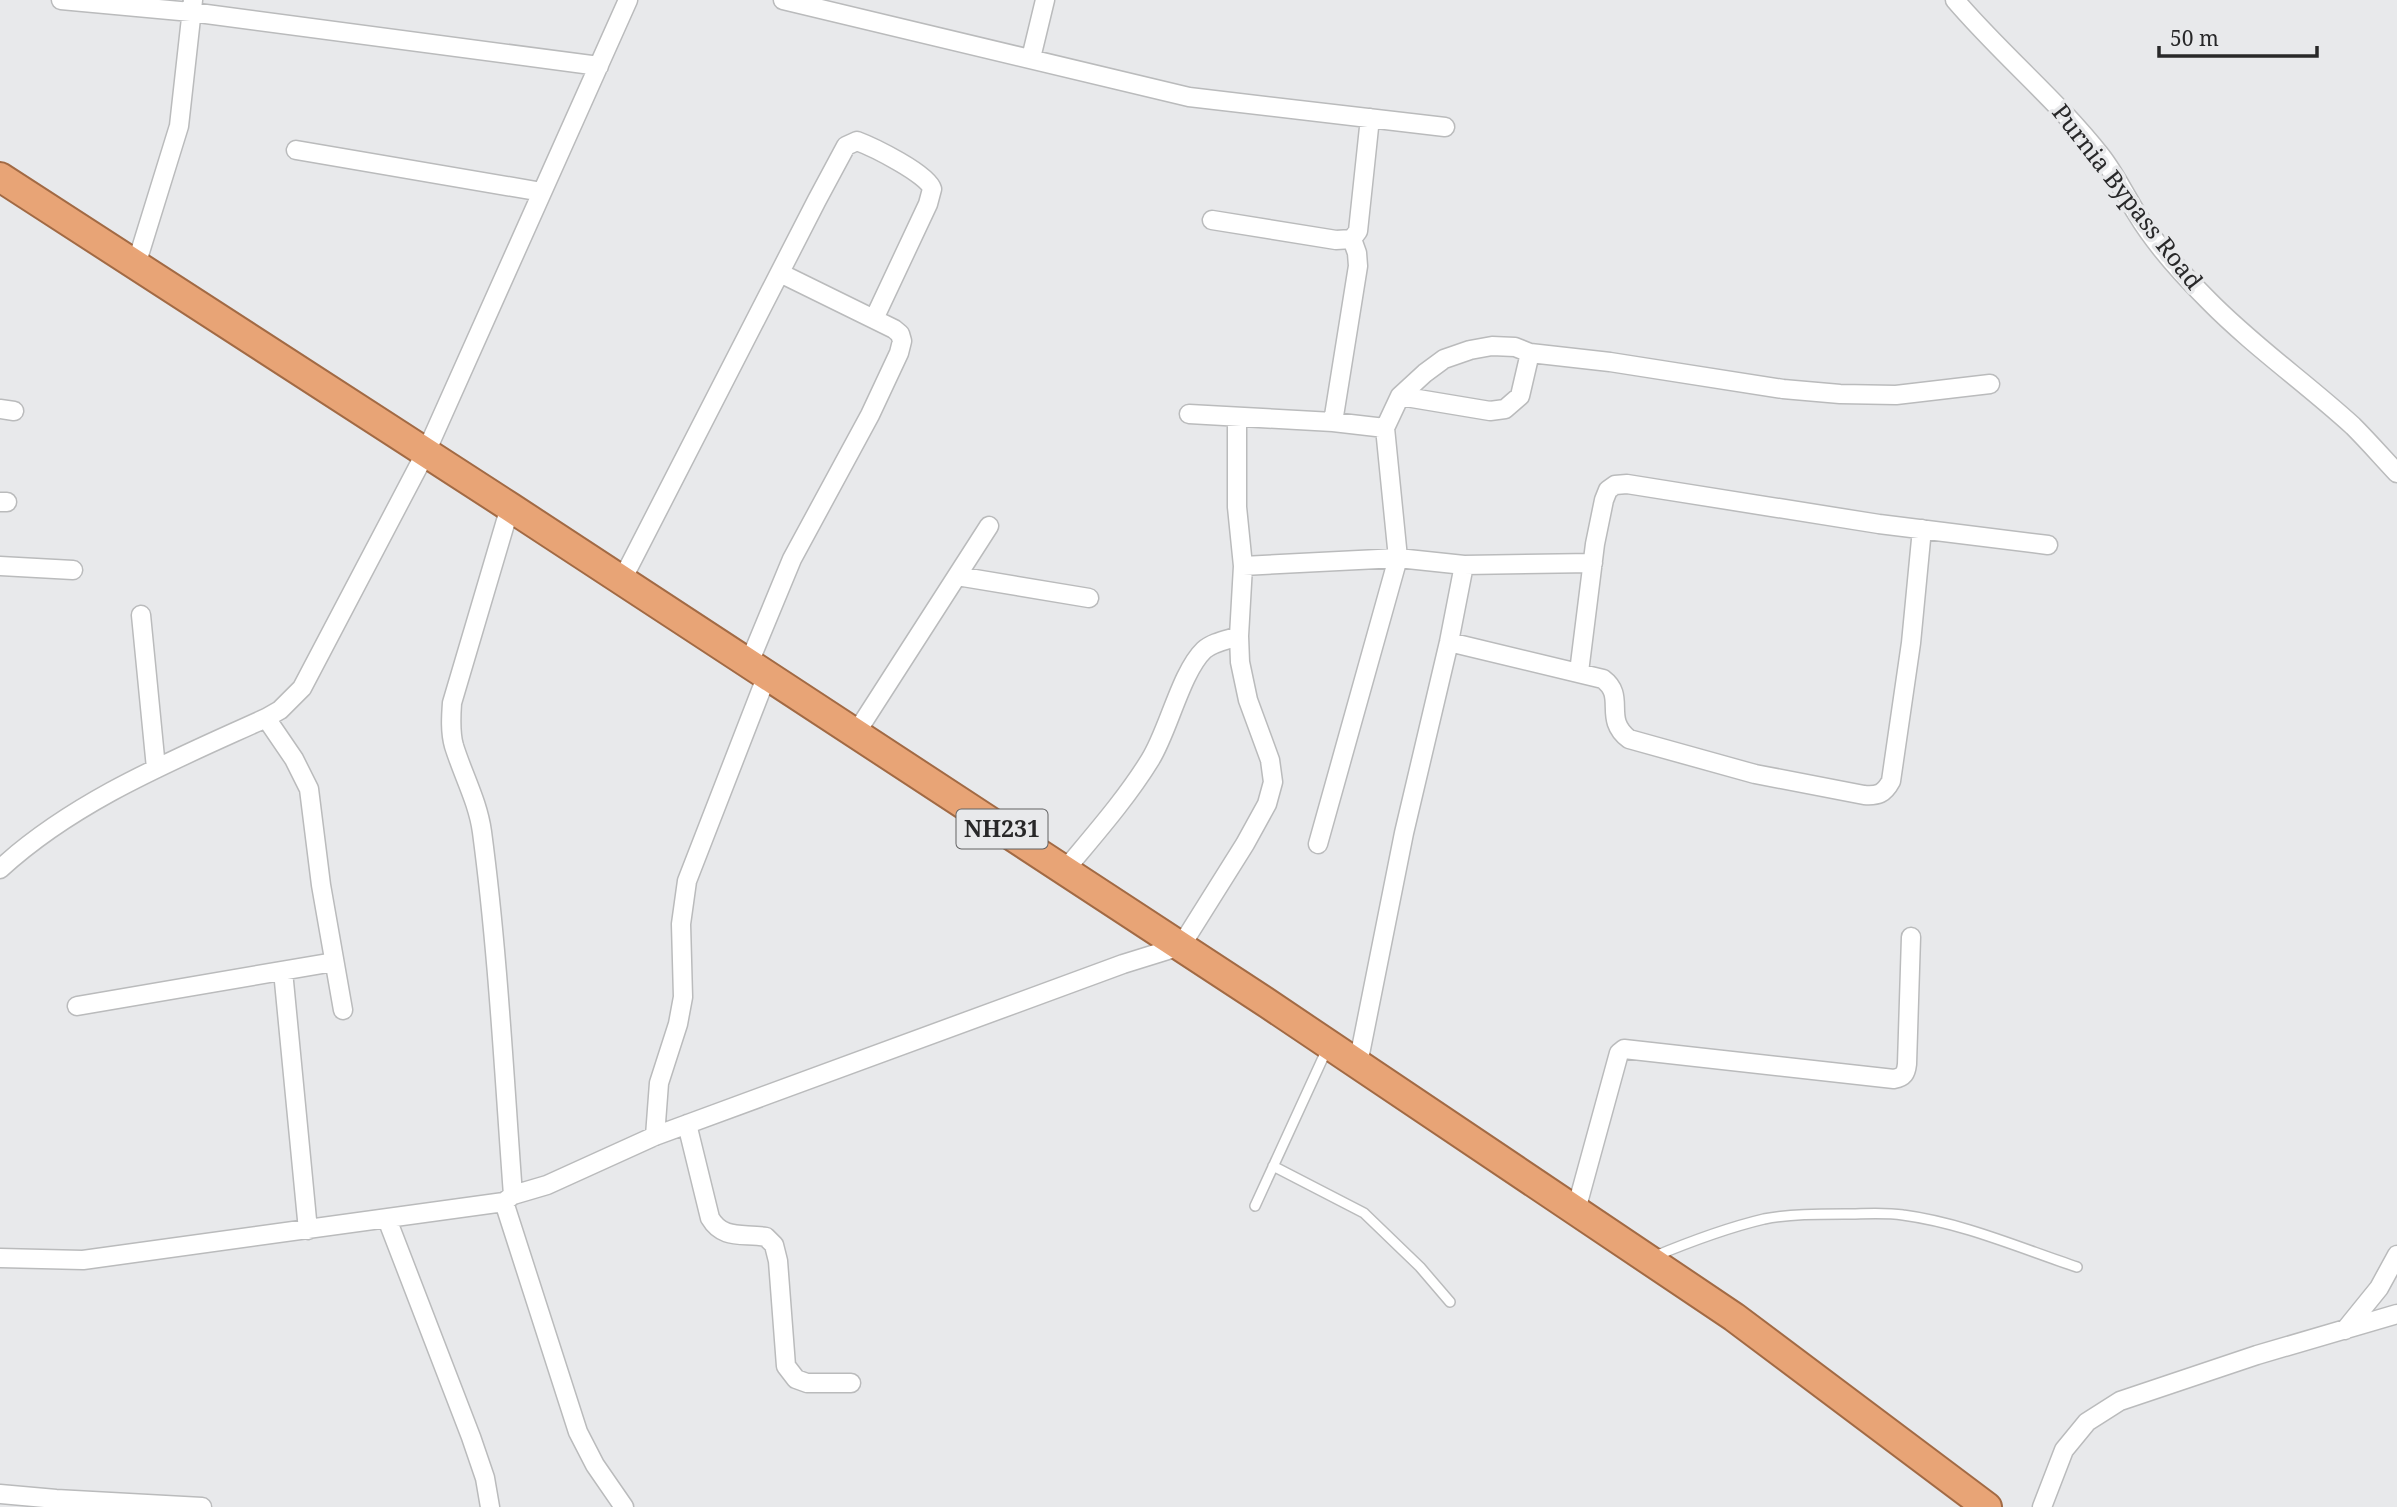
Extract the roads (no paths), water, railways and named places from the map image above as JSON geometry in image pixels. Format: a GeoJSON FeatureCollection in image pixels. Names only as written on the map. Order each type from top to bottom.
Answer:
{"type":"FeatureCollection","features":[{"type":"Feature","properties":{"kind":"highway","name":"NH231"},"geometry":{"type":"LineString","coordinates":[[0,177],[622,580],[1358,1064],[1734,1317],[1987,1507]]}},
{"type":"Feature","properties":{"kind":"street"},"geometry":{"type":"LineString","coordinates":[[61,0],[192,6],[598,66]]}},
{"type":"Feature","properties":{"kind":"street"},"geometry":{"type":"LineString","coordinates":[[0,869],[25,846],[107,794],[156,768],[266,718],[302,688],[426,452],[628,0]]}},
{"type":"Feature","properties":{"kind":"street"},"geometry":{"type":"LineString","coordinates":[[783,0],[1189,97],[1445,127]]}},
{"type":"Feature","properties":{"kind":"street"},"geometry":{"type":"LineString","coordinates":[[1031,58],[1045,0]]}},
{"type":"Feature","properties":{"kind":"street","name":"Purnia Bypass Road"},"geometry":{"type":"LineString","coordinates":[[1955,0],[1980,30],[2015,62],[2100,155],[2119,181],[2136,214],[2179,269],[2234,325],[2353,427],[2397,472]]}},
{"type":"Feature","properties":{"kind":"street"},"geometry":{"type":"LineString","coordinates":[[136,265],[179,126],[192,6]]}},
{"type":"Feature","properties":{"kind":"street"},"geometry":{"type":"LineString","coordinates":[[1212,220],[1336,240],[1352,239],[1358,231],[1370,118]]}},
{"type":"Feature","properties":{"kind":"street"},"geometry":{"type":"LineString","coordinates":[[622,580],[846,146],[857,141],[869,145],[926,179],[932,189],[928,204],[874,319]]}},
{"type":"Feature","properties":{"kind":"street"},"geometry":{"type":"LineString","coordinates":[[296,150],[542,192]]}},
{"type":"Feature","properties":{"kind":"street"},"geometry":{"type":"LineString","coordinates":[[1333,422],[1358,266],[1352,239]]}},
{"type":"Feature","properties":{"kind":"street"},"geometry":{"type":"LineString","coordinates":[[655,1136],[659,1083],[678,1024],[683,998],[681,924],[687,881],[792,559],[870,415],[902,341],[900,334],[894,329],[780,273]]}},
{"type":"Feature","properties":{"kind":"street"},"geometry":{"type":"LineString","coordinates":[[1318,844],[1398,558],[1385,428],[1400,396],[1444,359],[1470,350],[1514,347],[1530,353],[1610,362],[1783,389],[1840,394],[1896,395],[1990,384]]}},
{"type":"Feature","properties":{"kind":"street"},"geometry":{"type":"LineString","coordinates":[[1400,396],[1490,411],[1505,409],[1520,396],[1530,353]]}},
{"type":"Feature","properties":{"kind":"street"},"geometry":{"type":"LineString","coordinates":[[1188,414],[1333,422],[1385,428]]}},
{"type":"Feature","properties":{"kind":"street"},"geometry":{"type":"LineString","coordinates":[[0,1258],[83,1259],[387,1219],[509,1198],[547,1185],[687,1124],[1123,964],[1181,946],[1245,844],[1267,804],[1273,782],[1270,760],[1248,700],[1240,662],[1243,566],[1237,507],[1237,417]]}},
{"type":"Feature","properties":{"kind":"street"},"geometry":{"type":"LineString","coordinates":[[1579,671],[1604,500],[1608,490],[1615,485],[1627,484],[1922,529],[2048,545]]}},
{"type":"Feature","properties":{"kind":"street"},"geometry":{"type":"LineString","coordinates":[[510,507],[452,703],[453,744],[468,781],[481,828],[488,883],[509,1198],[578,1432],[595,1465],[624,1507]]}},
{"type":"Feature","properties":{"kind":"street"},"geometry":{"type":"LineString","coordinates":[[856,733],[989,526]]}},
{"type":"Feature","properties":{"kind":"street"},"geometry":{"type":"LineString","coordinates":[[1449,642],[1539,665],[1579,671],[1603,679],[1610,685],[1614,695],[1615,721],[1619,731],[1629,740],[1755,774],[1877,796],[1886,791],[1891,781],[1909,656],[1922,529]]}},
{"type":"Feature","properties":{"kind":"street"},"geometry":{"type":"LineString","coordinates":[[1243,566],[1398,558],[1464,565],[1593,562]]}},
{"type":"Feature","properties":{"kind":"street"},"geometry":{"type":"LineString","coordinates":[[1358,1064],[1404,833],[1449,642],[1464,565]]}},
{"type":"Feature","properties":{"kind":"street"},"geometry":{"type":"LineString","coordinates":[[0,566],[73,570]]}},
{"type":"Feature","properties":{"kind":"street"},"geometry":{"type":"LineString","coordinates":[[957,576],[1090,598]]}},
{"type":"Feature","properties":{"kind":"street"},"geometry":{"type":"LineString","coordinates":[[141,615],[156,768]]}},
{"type":"Feature","properties":{"kind":"street"},"geometry":{"type":"LineString","coordinates":[[1065,870],[1109,817],[1151,759],[1189,673],[1204,650],[1217,642],[1239,636]]}},
{"type":"Feature","properties":{"kind":"street"},"geometry":{"type":"LineString","coordinates":[[266,718],[294,759],[309,789],[321,885],[343,1010]]}},
{"type":"Feature","properties":{"kind":"street"},"geometry":{"type":"LineString","coordinates":[[1576,1210],[1619,1054],[1624,1049],[1901,1078],[1906,1073],[1907,1064],[1911,937]]}},
{"type":"Feature","properties":{"kind":"street"},"geometry":{"type":"LineString","coordinates":[[77,1006],[334,962]]}},
{"type":"Feature","properties":{"kind":"street"},"geometry":{"type":"LineString","coordinates":[[283,971],[308,1230]]}},
{"type":"Feature","properties":{"kind":"street"},"geometry":{"type":"LineString","coordinates":[[687,1124],[710,1218],[716,1230],[727,1234],[766,1237],[774,1245],[778,1261],[786,1366],[796,1380],[807,1383],[850,1383]]}},
{"type":"Feature","properties":{"kind":"street"},"geometry":{"type":"LineString","coordinates":[[387,1219],[471,1437],[485,1478],[490,1507]]}},
{"type":"Feature","properties":{"kind":"street"},"geometry":{"type":"LineString","coordinates":[[2345,1330],[2379,1288],[2397,1255]]}},
{"type":"Feature","properties":{"kind":"street"},"geometry":{"type":"LineString","coordinates":[[2042,1507],[2064,1450],[2087,1422],[2120,1401],[2257,1355],[2397,1314]]}},
{"type":"Feature","properties":{"kind":"street"},"geometry":{"type":"LineString","coordinates":[[0,1494],[202,1507]]}},
{"type":"Feature","properties":{"kind":"lane"},"geometry":{"type":"LineString","coordinates":[[1255,1206],[1329,1045]]}},
{"type":"Feature","properties":{"kind":"lane"},"geometry":{"type":"LineString","coordinates":[[1273,1167],[1364,1213],[1420,1267],[1450,1302]]}},
{"type":"Feature","properties":{"kind":"lane"},"geometry":{"type":"LineString","coordinates":[[1648,1259],[1714,1233],[1766,1219],[1808,1214],[1862,1213],[1901,1215],[1933,1221],[2077,1267]]}}]}
